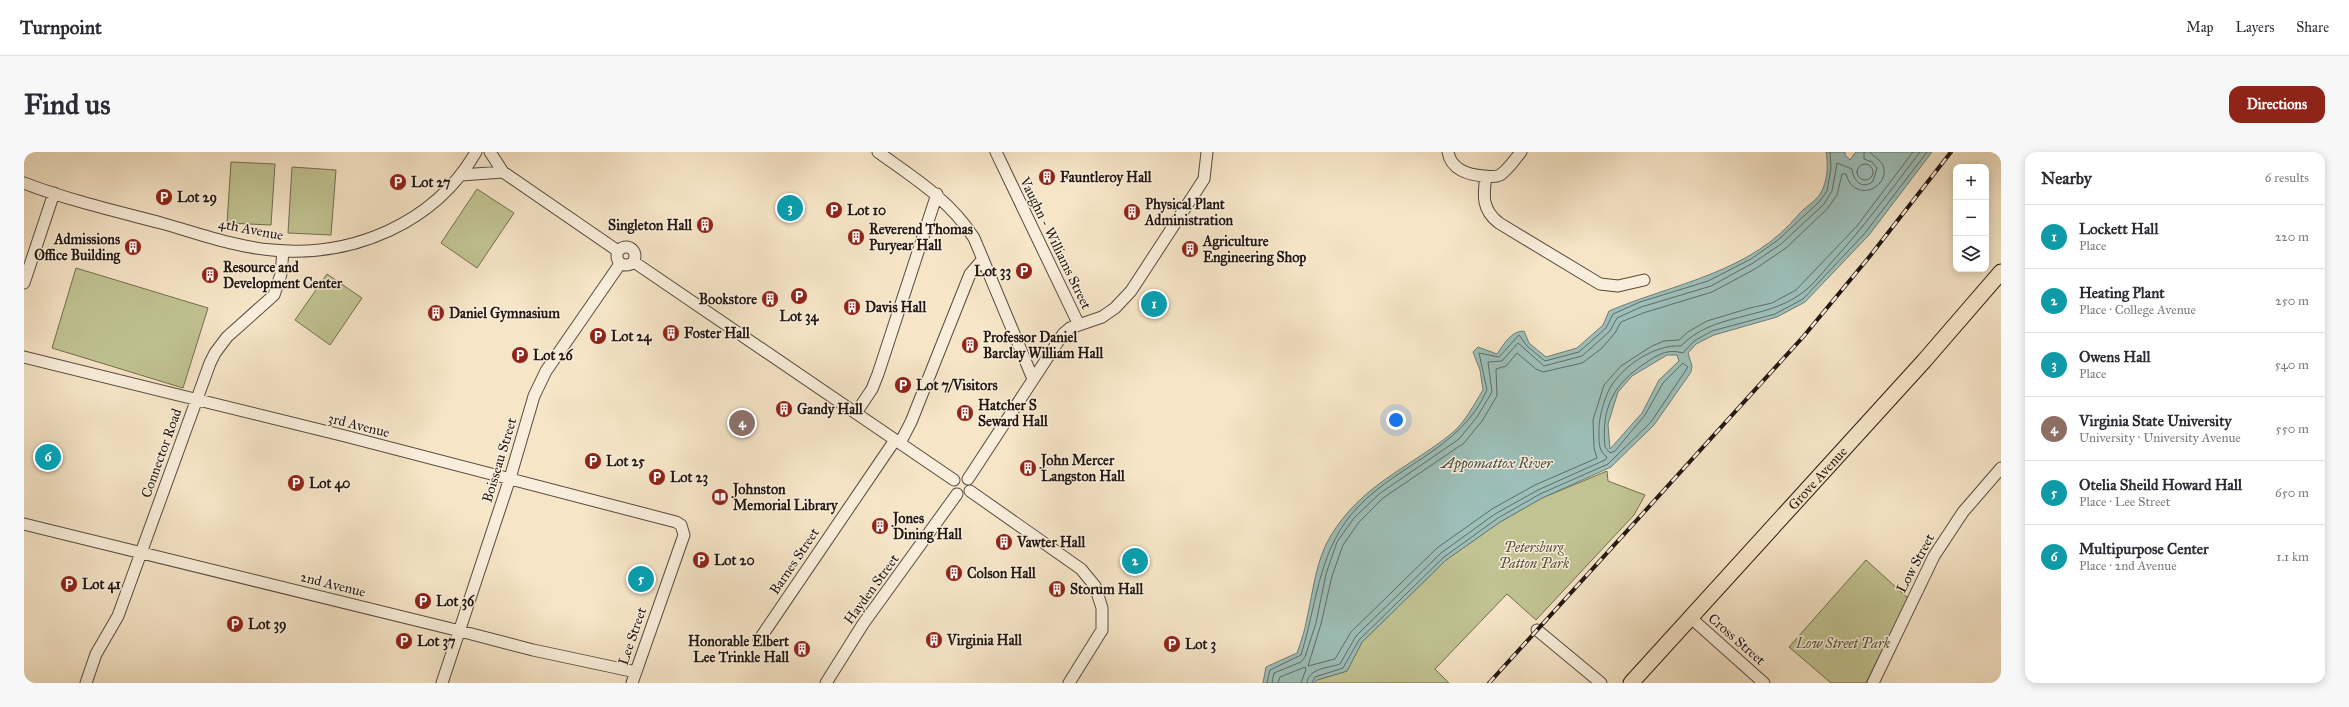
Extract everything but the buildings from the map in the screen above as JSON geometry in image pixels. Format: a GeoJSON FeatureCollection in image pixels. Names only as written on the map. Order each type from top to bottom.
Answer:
{"type":"FeatureCollection","features":[{"type":"Feature","properties":{"kind":"main road","name":"Grove Avenue"},"geometry":{"type":"LineString","coordinates":[[1631,683],[1924,361],[2001,272]]}},
{"type":"Feature","properties":{"kind":"street"},"geometry":{"type":"LineString","coordinates":[[490,152],[503,172],[618,251]]}},
{"type":"Feature","properties":{"kind":"street"},"geometry":{"type":"LineString","coordinates":[[878,152],[937,194],[965,224],[983,259],[1033,379]]}},
{"type":"Feature","properties":{"kind":"street","name":"Vaughn - Williams Street"},"geometry":{"type":"LineString","coordinates":[[996,152],[1079,325]]}},
{"type":"Feature","properties":{"kind":"street"},"geometry":{"type":"LineString","coordinates":[[968,479],[1063,334],[1079,325],[1102,317],[1115,308],[1131,291],[1204,179],[1207,152]]}},
{"type":"Feature","properties":{"kind":"street"},"geometry":{"type":"LineString","coordinates":[[1448,152],[1451,161],[1461,170],[1477,176],[1494,177],[1500,175],[1521,152]]}},
{"type":"Feature","properties":{"kind":"street","name":"4th Avenue"},"geometry":{"type":"LineString","coordinates":[[24,183],[54,193],[236,243],[283,251],[336,248],[357,244],[385,233],[421,212],[461,175],[474,155]]}},
{"type":"Feature","properties":{"kind":"street"},"geometry":{"type":"LineString","coordinates":[[461,175],[503,172]]}},
{"type":"Feature","properties":{"kind":"street"},"geometry":{"type":"LineString","coordinates":[[1486,176],[1485,206],[1491,217],[1499,223],[1600,284],[1618,286],[1644,280]]}},
{"type":"Feature","properties":{"kind":"street"},"geometry":{"type":"LineString","coordinates":[[24,283],[54,193]]}},
{"type":"Feature","properties":{"kind":"street"},"geometry":{"type":"LineString","coordinates":[[856,413],[872,389],[878,374],[937,194]]}},
{"type":"Feature","properties":{"kind":"street"},"geometry":{"type":"LineString","coordinates":[[626,246],[630,248],[635,255],[634,262],[626,266],[620,264],[616,258],[618,251],[626,246]]}},
{"type":"Feature","properties":{"kind":"street","name":"Connector Road"},"geometry":{"type":"LineString","coordinates":[[86,683],[96,654],[118,616],[210,364],[220,345],[234,330],[274,295],[281,274],[283,251]]}},
{"type":"Feature","properties":{"kind":"street","name":"Barnes Street"},"geometry":{"type":"LineString","coordinates":[[759,640],[911,422],[970,274],[983,259]]}},
{"type":"Feature","properties":{"kind":"street"},"geometry":{"type":"LineString","coordinates":[[634,262],[954,480]]}},
{"type":"Feature","properties":{"kind":"street","name":"Boisseau Street"},"geometry":{"type":"LineString","coordinates":[[442,683],[510,478],[534,396],[546,371],[620,264]]}},
{"type":"Feature","properties":{"kind":"street","name":"3rd Avenue"},"geometry":{"type":"LineString","coordinates":[[24,357],[510,478],[676,522],[682,530]]}},
{"type":"Feature","properties":{"kind":"street","name":"Low Street"},"geometry":{"type":"LineString","coordinates":[[1873,683],[1934,556],[1963,512],[2001,468]]}},
{"type":"Feature","properties":{"kind":"street"},"geometry":{"type":"LineString","coordinates":[[961,476],[968,479],[972,486],[970,491],[964,495],[957,494],[952,487],[954,480],[961,476]]}},
{"type":"Feature","properties":{"kind":"street"},"geometry":{"type":"LineString","coordinates":[[970,491],[1081,569],[1095,586],[1102,608],[1102,630],[1068,683]]}},
{"type":"Feature","properties":{"kind":"street","name":"Hayden Street"},"geometry":{"type":"LineString","coordinates":[[826,683],[863,624],[957,494]]}},
{"type":"Feature","properties":{"kind":"street","name":"2nd Avenue"},"geometry":{"type":"LineString","coordinates":[[24,524],[524,648],[636,672]]}},
{"type":"Feature","properties":{"kind":"street","name":"Lee Street"},"geometry":{"type":"LineString","coordinates":[[632,683],[684,535],[682,530]]}},
{"type":"Feature","properties":{"kind":"street","name":"Cross Street"},"geometry":{"type":"LineString","coordinates":[[1691,618],[1764,683]]}},
{"type":"Feature","properties":{"kind":"street"},"geometry":{"type":"LineString","coordinates":[[1537,630],[1601,683]]}},
{"type":"Feature","properties":{"kind":"green space"},"geometry":{"type":"Polygon","coordinates":[[[231,162],[275,164],[271,225],[227,223],[231,162]]]}},
{"type":"Feature","properties":{"kind":"green space"},"geometry":{"type":"Polygon","coordinates":[[[292,167],[336,170],[331,235],[288,233],[292,167]]]}},
{"type":"Feature","properties":{"kind":"green space"},"geometry":{"type":"Polygon","coordinates":[[[477,189],[514,213],[477,268],[441,243],[477,189]]]}},
{"type":"Feature","properties":{"kind":"green space"},"geometry":{"type":"Polygon","coordinates":[[[76,268],[208,308],[183,388],[52,348],[76,268]]]}},
{"type":"Feature","properties":{"kind":"green space"},"geometry":{"type":"Polygon","coordinates":[[[327,274],[362,298],[330,345],[295,320],[327,274]]]}},
{"type":"Feature","properties":{"kind":"green space","name":"Petersburg Patton Park"},"geometry":{"type":"Polygon","coordinates":[[[1607,471],[1608,481],[1645,495],[1634,515],[1536,620],[1507,594],[1435,669],[1449,683],[1314,683],[1317,680],[1347,671],[1362,642],[1446,560],[1500,522],[1542,498],[1607,471]]]}},
{"type":"Feature","properties":{"kind":"green space","name":"Low Street Park"},"geometry":{"type":"Polygon","coordinates":[[[1866,560],[1908,598],[1866,683],[1831,683],[1789,647],[1866,560]]]}},
{"type":"Feature","properties":{"kind":"water","name":"Appomattox River"},"geometry":{"type":"Polygon","coordinates":[[[1826,152],[1845,152],[1845,155],[1850,160],[1856,152],[1932,152],[1869,235],[1805,302],[1777,317],[1714,335],[1696,344],[1688,353],[1692,366],[1691,372],[1654,425],[1611,467],[1542,498],[1500,522],[1446,560],[1362,642],[1347,671],[1317,680],[1314,683],[1263,683],[1266,667],[1297,653],[1305,627],[1321,556],[1330,537],[1342,519],[1370,491],[1456,430],[1469,413],[1483,390],[1480,370],[1473,352],[1478,347],[1497,354],[1505,342],[1515,333],[1524,331],[1529,343],[1546,357],[1577,348],[1603,325],[1609,311],[1685,284],[1735,263],[1758,250],[1780,234],[1813,202],[1825,184],[1826,152]],[[1667,355],[1632,376],[1618,392],[1608,424],[1610,449],[1642,413],[1659,380],[1679,361],[1677,355],[1667,355]]]}},
{"type":"Feature","properties":{"kind":"railway"},"geometry":{"type":"LineString","coordinates":[[1489,683],[1803,337],[1870,256],[1951,152]]}},
{"type":"Feature","properties":{"kind":"place","name":"Fauntleroy Hall"},"geometry":{"type":"Point","coordinates":[1047,177]}},
{"type":"Feature","properties":{"kind":"place","name":"Lot 27"},"geometry":{"type":"Point","coordinates":[398,182]}},
{"type":"Feature","properties":{"kind":"place","name":"Lot 29"},"geometry":{"type":"Point","coordinates":[164,197]}},
{"type":"Feature","properties":{"kind":"place","name":"Owens Hall"},"geometry":{"type":"Point","coordinates":[790,208]}},
{"type":"Feature","properties":{"kind":"place","name":"Lot 10"},"geometry":{"type":"Point","coordinates":[834,210]}},
{"type":"Feature","properties":{"kind":"place","name":"Physical Plant Administration"},"geometry":{"type":"Point","coordinates":[1132,212]}},
{"type":"Feature","properties":{"kind":"place","name":"Singleton Hall"},"geometry":{"type":"Point","coordinates":[705,225]}},
{"type":"Feature","properties":{"kind":"place","name":"Reverend Thomas Puryear Hall"},"geometry":{"type":"Point","coordinates":[856,237]}},
{"type":"Feature","properties":{"kind":"place","name":"Admissions Office Building"},"geometry":{"type":"Point","coordinates":[133,247]}},
{"type":"Feature","properties":{"kind":"place","name":"Agriculture Engineering Shop"},"geometry":{"type":"Point","coordinates":[1190,249]}},
{"type":"Feature","properties":{"kind":"place","name":"Lot 33"},"geometry":{"type":"Point","coordinates":[1024,271]}},
{"type":"Feature","properties":{"kind":"place","name":"Resource and Development Center"},"geometry":{"type":"Point","coordinates":[210,275]}},
{"type":"Feature","properties":{"kind":"place","name":"Lot 34"},"geometry":{"type":"Point","coordinates":[799,296]}},
{"type":"Feature","properties":{"kind":"place","name":"Bookstore"},"geometry":{"type":"Point","coordinates":[770,299]}},
{"type":"Feature","properties":{"kind":"place","name":"Lockett Hall"},"geometry":{"type":"Point","coordinates":[1154,304]}},
{"type":"Feature","properties":{"kind":"place","name":"Davis Hall"},"geometry":{"type":"Point","coordinates":[852,307]}},
{"type":"Feature","properties":{"kind":"place","name":"Daniel Gymnasium"},"geometry":{"type":"Point","coordinates":[436,313]}},
{"type":"Feature","properties":{"kind":"place","name":"Foster Hall"},"geometry":{"type":"Point","coordinates":[671,333]}},
{"type":"Feature","properties":{"kind":"place","name":"Lot 24"},"geometry":{"type":"Point","coordinates":[598,336]}},
{"type":"Feature","properties":{"kind":"place","name":"Professor Daniel Barclay William Hall"},"geometry":{"type":"Point","coordinates":[970,345]}},
{"type":"Feature","properties":{"kind":"place","name":"Lot 26"},"geometry":{"type":"Point","coordinates":[520,355]}},
{"type":"Feature","properties":{"kind":"place","name":"Lot 7/Visitors"},"geometry":{"type":"Point","coordinates":[903,385]}},
{"type":"Feature","properties":{"kind":"place","name":"Gandy Hall"},"geometry":{"type":"Point","coordinates":[784,409]}},
{"type":"Feature","properties":{"kind":"place","name":"Hatcher S Seward Hall"},"geometry":{"type":"Point","coordinates":[965,413]}},
{"type":"Feature","properties":{"kind":"place","name":"Virginia State University"},"geometry":{"type":"Point","coordinates":[742,423]}},
{"type":"Feature","properties":{"kind":"place","name":"Multipurpose Center"},"geometry":{"type":"Point","coordinates":[48,457]}},
{"type":"Feature","properties":{"kind":"place","name":"Lot 25"},"geometry":{"type":"Point","coordinates":[593,461]}},
{"type":"Feature","properties":{"kind":"place","name":"John Mercer Langston Hall"},"geometry":{"type":"Point","coordinates":[1028,468]}},
{"type":"Feature","properties":{"kind":"place","name":"Lot 23"},"geometry":{"type":"Point","coordinates":[657,477]}},
{"type":"Feature","properties":{"kind":"place","name":"Lot 40"},"geometry":{"type":"Point","coordinates":[296,483]}},
{"type":"Feature","properties":{"kind":"place","name":"Johnston Memorial Library"},"geometry":{"type":"Point","coordinates":[720,497]}},
{"type":"Feature","properties":{"kind":"place","name":"Jones Dining Hall"},"geometry":{"type":"Point","coordinates":[880,526]}},
{"type":"Feature","properties":{"kind":"place","name":"Vawter Hall"},"geometry":{"type":"Point","coordinates":[1004,542]}},
{"type":"Feature","properties":{"kind":"place","name":"Lot 20"},"geometry":{"type":"Point","coordinates":[701,560]}},
{"type":"Feature","properties":{"kind":"place","name":"Heating Plant"},"geometry":{"type":"Point","coordinates":[1135,561]}},
{"type":"Feature","properties":{"kind":"place","name":"Colson Hall"},"geometry":{"type":"Point","coordinates":[954,573]}},
{"type":"Feature","properties":{"kind":"place","name":"Otelia Sheild Howard Hall"},"geometry":{"type":"Point","coordinates":[641,579]}},
{"type":"Feature","properties":{"kind":"place","name":"Lot 41"},"geometry":{"type":"Point","coordinates":[69,584]}},
{"type":"Feature","properties":{"kind":"place","name":"Storum Hall"},"geometry":{"type":"Point","coordinates":[1057,589]}},
{"type":"Feature","properties":{"kind":"place","name":"Lot 36"},"geometry":{"type":"Point","coordinates":[423,601]}},
{"type":"Feature","properties":{"kind":"place","name":"Lot 39"},"geometry":{"type":"Point","coordinates":[235,624]}},
{"type":"Feature","properties":{"kind":"place","name":"Virginia Hall"},"geometry":{"type":"Point","coordinates":[934,640]}},
{"type":"Feature","properties":{"kind":"place","name":"Lot 37"},"geometry":{"type":"Point","coordinates":[404,641]}},
{"type":"Feature","properties":{"kind":"place","name":"Lot 3"},"geometry":{"type":"Point","coordinates":[1172,644]}},
{"type":"Feature","properties":{"kind":"place","name":"Honorable Elbert Lee Trinkle Hall"},"geometry":{"type":"Point","coordinates":[802,649]}}]}
